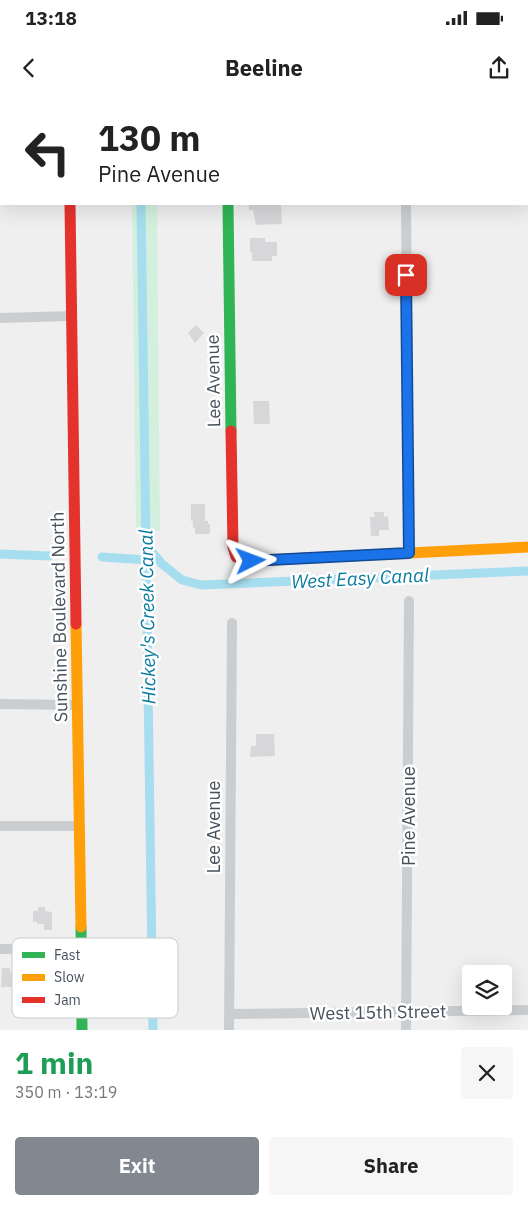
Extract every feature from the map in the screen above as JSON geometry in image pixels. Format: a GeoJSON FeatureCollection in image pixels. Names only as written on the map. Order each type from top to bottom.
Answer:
{"type":"FeatureCollection","features":[{"type":"Feature","properties":{"kind":"street","name":"Sunshine Boulevard North"},"geometry":{"type":"LineString","coordinates":[[70,205],[81,938]]}},
{"type":"Feature","properties":{"kind":"street","name":"Lee Avenue"},"geometry":{"type":"LineString","coordinates":[[228,205],[233,546],[236,557],[251,561],[409,553]]}},
{"type":"Feature","properties":{"kind":"street"},"geometry":{"type":"LineString","coordinates":[[406,205],[409,553],[528,547]]}},
{"type":"Feature","properties":{"kind":"street"},"geometry":{"type":"LineString","coordinates":[[0,318],[72,316]]}},
{"type":"Feature","properties":{"kind":"street","name":"Pine Avenue"},"geometry":{"type":"LineString","coordinates":[[406,1030],[409,601]]}},
{"type":"Feature","properties":{"kind":"street","name":"Lee Avenue"},"geometry":{"type":"LineString","coordinates":[[228,1030],[232,624]]}},
{"type":"Feature","properties":{"kind":"street"},"geometry":{"type":"LineString","coordinates":[[0,704],[78,705]]}},
{"type":"Feature","properties":{"kind":"street"},"geometry":{"type":"LineString","coordinates":[[0,826],[79,826]]}},
{"type":"Feature","properties":{"kind":"street","name":"West 15th Street"},"geometry":{"type":"LineString","coordinates":[[229,1014],[528,1010]]}},
{"type":"Feature","properties":{"kind":"green space"},"geometry":{"type":"Polygon","coordinates":[[[132,205],[157,205],[160,531],[136,529],[132,205]]]}},
{"type":"Feature","properties":{"kind":"building"},"geometry":{"type":"Polygon","coordinates":[[[249,205],[281,205],[282,224],[256,225],[253,210],[249,210],[249,205]]]}},
{"type":"Feature","properties":{"kind":"building"},"geometry":{"type":"Polygon","coordinates":[[[250,238],[265,238],[265,242],[277,242],[277,256],[272,256],[272,261],[252,261],[250,238]]]}},
{"type":"Feature","properties":{"kind":"building"},"geometry":{"type":"Polygon","coordinates":[[[196,325],[204,333],[195,343],[188,333],[196,325]]]}},
{"type":"Feature","properties":{"kind":"building"},"geometry":{"type":"Polygon","coordinates":[[[253,401],[269,401],[270,424],[254,424],[253,401]]]}},
{"type":"Feature","properties":{"kind":"building"},"geometry":{"type":"Polygon","coordinates":[[[191,504],[205,504],[205,521],[208,521],[208,524],[210,524],[210,534],[195,534],[193,521],[191,521],[191,504]]]}},
{"type":"Feature","properties":{"kind":"building"},"geometry":{"type":"Polygon","coordinates":[[[374,512],[384,512],[384,517],[388,516],[389,530],[379,530],[379,536],[371,536],[370,517],[375,517],[374,512]]]}},
{"type":"Feature","properties":{"kind":"building"},"geometry":{"type":"Polygon","coordinates":[[[256,734],[274,734],[275,756],[250,757],[251,746],[256,746],[256,734]]]}},
{"type":"Feature","properties":{"kind":"building"},"geometry":{"type":"Polygon","coordinates":[[[38,907],[45,907],[45,911],[52,912],[52,930],[44,930],[44,924],[33,922],[33,911],[38,911],[38,907]]]}},
{"type":"Feature","properties":{"kind":"building"},"geometry":{"type":"Polygon","coordinates":[[[2,968],[10,968],[12,987],[1,987],[2,968]]]}},
{"type":"Feature","properties":{"kind":"waterway","name":"Hickey's Creek Canal"},"geometry":{"type":"LineString","coordinates":[[141,205],[152,938]]}},
{"type":"Feature","properties":{"kind":"waterway","name":"West Easy Canal"},"geometry":{"type":"LineString","coordinates":[[146,545],[162,564],[182,580],[201,585],[528,571]]}},
{"type":"Feature","properties":{"kind":"waterway"},"geometry":{"type":"LineString","coordinates":[[0,554],[49,556]]}},
{"type":"Feature","properties":{"kind":"waterway"},"geometry":{"type":"LineString","coordinates":[[102,557],[147,560]]}},
{"type":"Feature","properties":{"kind":"waterway","name":"Hickey's Creek Canal"},"geometry":{"type":"LineString","coordinates":[[153,1018],[153,1030]]}},
{"type":"Feature","properties":{"kind":"traffic: fast"},"geometry":{"type":"LineString","coordinates":[[228,205],[231,431]]}},
{"type":"Feature","properties":{"kind":"traffic: fast"},"geometry":{"type":"LineString","coordinates":[[81,927],[81,938]]}},
{"type":"Feature","properties":{"kind":"traffic: fast"},"geometry":{"type":"LineString","coordinates":[[82,1018],[82,1030]]}},
{"type":"Feature","properties":{"kind":"traffic: slow"},"geometry":{"type":"LineString","coordinates":[[308,558],[528,547]]}},
{"type":"Feature","properties":{"kind":"traffic: slow"},"geometry":{"type":"LineString","coordinates":[[76,624],[81,927]]}},
{"type":"Feature","properties":{"kind":"traffic: jam"},"geometry":{"type":"LineString","coordinates":[[70,205],[76,624]]}},
{"type":"Feature","properties":{"kind":"traffic: jam"},"geometry":{"type":"LineString","coordinates":[[231,431],[233,547],[236,557],[251,561],[308,558]]}},
{"type":"Feature","properties":{"kind":"route"},"geometry":{"type":"LineString","coordinates":[[251,561],[409,553],[406,275]]}}]}
